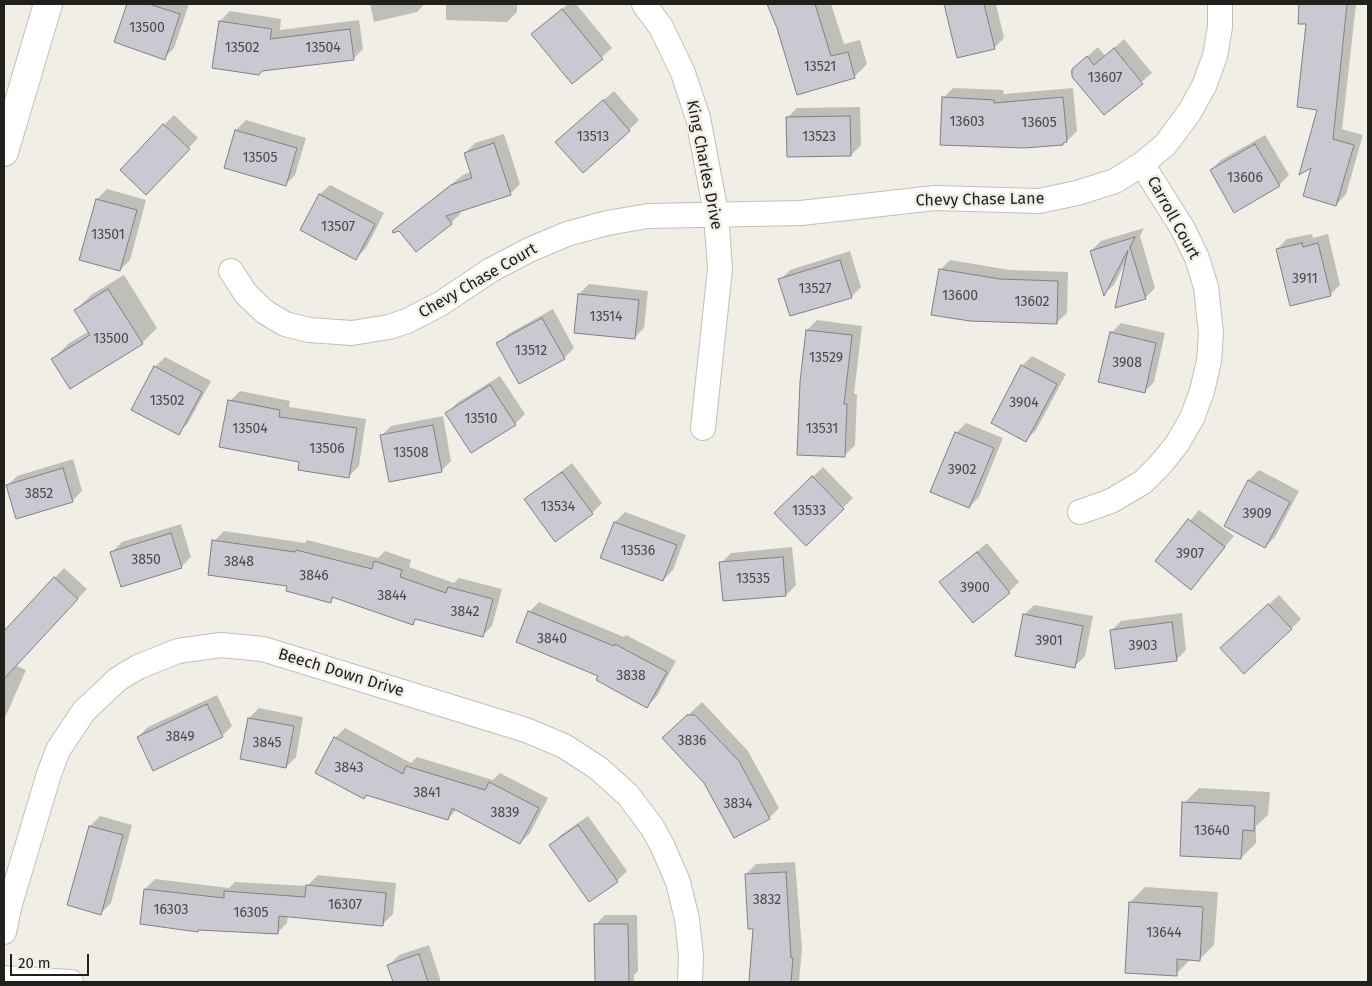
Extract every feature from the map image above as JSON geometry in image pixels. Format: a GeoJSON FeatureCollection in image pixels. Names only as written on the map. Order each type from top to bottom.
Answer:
{"type":"FeatureCollection","features":[{"type":"Feature","properties":{"kind":"street"},"geometry":{"type":"LineString","coordinates":[[4,152],[48,4]]}},
{"type":"Feature","properties":{"kind":"street","name":"King Charles Drive"},"geometry":{"type":"LineString","coordinates":[[644,4],[660,28],[683,73],[698,118],[716,213],[720,269],[703,428]]}},
{"type":"Feature","properties":{"kind":"street","name":"Chevy Chase Lane"},"geometry":{"type":"LineString","coordinates":[[716,213],[801,213],[935,198],[1039,201],[1077,194],[1115,180],[1142,164],[1165,144],[1189,114],[1204,86],[1215,56],[1220,27],[1220,4]]}},
{"type":"Feature","properties":{"kind":"street","name":"Carroll Court"},"geometry":{"type":"LineString","coordinates":[[1080,512],[1111,500],[1142,482],[1160,466],[1177,444],[1192,418],[1202,391],[1209,362],[1211,333],[1207,296],[1197,258],[1183,229],[1142,164]]}},
{"type":"Feature","properties":{"kind":"street","name":"Chevy Chase Court"},"geometry":{"type":"LineString","coordinates":[[231,271],[246,294],[265,312],[285,324],[309,330],[352,333],[389,327],[407,321],[440,304],[491,270],[521,254],[567,234],[607,223],[648,216],[716,213]]}},
{"type":"Feature","properties":{"kind":"street","name":"Beech Down Drive"},"geometry":{"type":"LineString","coordinates":[[4,932],[10,904],[49,774],[58,750],[84,711],[118,680],[138,667],[178,651],[221,645],[263,649],[526,730],[564,746],[598,768],[628,795],[652,827],[672,867],[678,882],[687,919],[690,982]]}},
{"type":"Feature","properties":{"kind":"street"},"geometry":{"type":"LineString","coordinates":[[4,978],[71,982]]}},
{"type":"Feature","properties":{"kind":"building"},"geometry":{"type":"Polygon","coordinates":[[[127,4],[149,4],[180,14],[165,60],[114,42],[127,4]]]}},
{"type":"Feature","properties":{"kind":"building"},"geometry":{"type":"Polygon","coordinates":[[[767,4],[815,4],[831,56],[848,52],[855,78],[797,95],[777,28],[767,4]]]}},
{"type":"Feature","properties":{"kind":"building"},"geometry":{"type":"Polygon","coordinates":[[[944,4],[984,4],[995,49],[957,58],[944,4]]]}},
{"type":"Feature","properties":{"kind":"building"},"geometry":{"type":"Polygon","coordinates":[[[1299,4],[1347,4],[1333,139],[1354,145],[1336,206],[1303,196],[1311,168],[1299,175],[1317,110],[1297,107],[1306,24],[1298,24],[1299,4]]]}},
{"type":"Feature","properties":{"kind":"building"},"geometry":{"type":"Polygon","coordinates":[[[562,9],[603,59],[572,84],[531,34],[562,9]]]}},
{"type":"Feature","properties":{"kind":"building"},"geometry":{"type":"Polygon","coordinates":[[[219,21],[272,29],[270,39],[350,29],[354,60],[262,71],[259,75],[212,68],[219,21]]]}},
{"type":"Feature","properties":{"kind":"building"},"geometry":{"type":"Polygon","coordinates":[[[1114,48],[1143,84],[1104,115],[1072,77],[1072,69],[1087,56],[1094,65],[1114,48]]]}},
{"type":"Feature","properties":{"kind":"building"},"geometry":{"type":"Polygon","coordinates":[[[942,97],[994,100],[994,103],[1063,97],[1067,142],[1063,143],[1063,145],[1024,148],[940,145],[942,97]]]}},
{"type":"Feature","properties":{"kind":"building"},"geometry":{"type":"Polygon","coordinates":[[[603,100],[630,131],[583,173],[555,142],[603,100]]]}},
{"type":"Feature","properties":{"kind":"building"},"geometry":{"type":"Polygon","coordinates":[[[850,116],[851,156],[787,157],[786,117],[850,116]]]}},
{"type":"Feature","properties":{"kind":"building"},"geometry":{"type":"Polygon","coordinates":[[[163,124],[190,149],[146,195],[120,170],[163,124]]]}},
{"type":"Feature","properties":{"kind":"building"},"geometry":{"type":"Polygon","coordinates":[[[235,130],[297,148],[286,186],[224,168],[235,130]]]}},
{"type":"Feature","properties":{"kind":"building"},"geometry":{"type":"Polygon","coordinates":[[[494,143],[511,195],[446,216],[452,224],[416,252],[399,231],[393,233],[392,231],[451,185],[472,178],[464,153],[494,143]]]}},
{"type":"Feature","properties":{"kind":"building"},"geometry":{"type":"Polygon","coordinates":[[[1255,144],[1280,186],[1234,213],[1210,170],[1255,144]]]}},
{"type":"Feature","properties":{"kind":"building"},"geometry":{"type":"Polygon","coordinates":[[[319,194],[375,224],[356,260],[300,230],[319,194]]]}},
{"type":"Feature","properties":{"kind":"building"},"geometry":{"type":"Polygon","coordinates":[[[96,199],[137,210],[120,271],[79,260],[96,199]]]}},
{"type":"Feature","properties":{"kind":"building"},"geometry":{"type":"Polygon","coordinates":[[[1135,237],[1130,247],[1146,299],[1115,308],[1128,250],[1104,296],[1090,251],[1135,237]]]}},
{"type":"Feature","properties":{"kind":"building"},"geometry":{"type":"Polygon","coordinates":[[[1302,243],[1303,247],[1318,243],[1331,296],[1290,306],[1276,249],[1302,243]]]}},
{"type":"Feature","properties":{"kind":"building"},"geometry":{"type":"Polygon","coordinates":[[[840,260],[852,298],[790,316],[778,279],[840,260]]]}},
{"type":"Feature","properties":{"kind":"building"},"geometry":{"type":"Polygon","coordinates":[[[939,269],[1000,279],[1058,281],[1057,324],[970,321],[931,315],[939,269]]]}},
{"type":"Feature","properties":{"kind":"building"},"geometry":{"type":"Polygon","coordinates":[[[108,289],[143,344],[70,389],[51,359],[90,335],[74,310],[108,289]]]}},
{"type":"Feature","properties":{"kind":"building"},"geometry":{"type":"Polygon","coordinates":[[[578,294],[639,300],[635,339],[574,333],[578,294]]]}},
{"type":"Feature","properties":{"kind":"building"},"geometry":{"type":"Polygon","coordinates":[[[542,318],[565,359],[519,384],[496,343],[542,318]]]}},
{"type":"Feature","properties":{"kind":"building"},"geometry":{"type":"Polygon","coordinates":[[[806,330],[852,335],[844,404],[847,404],[845,457],[797,455],[800,382],[806,330]]]}},
{"type":"Feature","properties":{"kind":"building"},"geometry":{"type":"Polygon","coordinates":[[[1110,332],[1156,343],[1145,393],[1098,382],[1110,332]]]}},
{"type":"Feature","properties":{"kind":"building"},"geometry":{"type":"Polygon","coordinates":[[[1021,365],[1057,384],[1026,442],[991,423],[1021,365]]]}},
{"type":"Feature","properties":{"kind":"building"},"geometry":{"type":"Polygon","coordinates":[[[154,366],[202,392],[179,435],[131,410],[154,366]]]}},
{"type":"Feature","properties":{"kind":"building"},"geometry":{"type":"Polygon","coordinates":[[[490,385],[516,425],[471,453],[445,413],[490,385]]]}},
{"type":"Feature","properties":{"kind":"building"},"geometry":{"type":"Polygon","coordinates":[[[228,400],[280,410],[279,417],[357,428],[349,478],[298,470],[299,462],[219,447],[228,400]]]}},
{"type":"Feature","properties":{"kind":"building"},"geometry":{"type":"Polygon","coordinates":[[[433,425],[442,472],[389,482],[380,435],[433,425]]]}},
{"type":"Feature","properties":{"kind":"building"},"geometry":{"type":"Polygon","coordinates":[[[955,432],[994,448],[969,508],[930,492],[955,432]]]}},
{"type":"Feature","properties":{"kind":"building"},"geometry":{"type":"Polygon","coordinates":[[[63,468],[73,502],[16,519],[6,485],[63,468]]]}},
{"type":"Feature","properties":{"kind":"building"},"geometry":{"type":"Polygon","coordinates":[[[562,472],[593,514],[555,542],[524,499],[562,472]]]}},
{"type":"Feature","properties":{"kind":"building"},"geometry":{"type":"Polygon","coordinates":[[[812,476],[844,509],[806,546],[774,513],[812,476]]]}},
{"type":"Feature","properties":{"kind":"building"},"geometry":{"type":"Polygon","coordinates":[[[1248,480],[1290,502],[1265,548],[1224,526],[1248,480]]]}},
{"type":"Feature","properties":{"kind":"building"},"geometry":{"type":"Polygon","coordinates":[[[1188,519],[1225,547],[1191,590],[1155,561],[1188,519]]]}},
{"type":"Feature","properties":{"kind":"building"},"geometry":{"type":"Polygon","coordinates":[[[614,522],[677,545],[663,581],[600,558],[614,522]]]}},
{"type":"Feature","properties":{"kind":"building"},"geometry":{"type":"Polygon","coordinates":[[[171,533],[182,568],[121,587],[110,552],[171,533]]]}},
{"type":"Feature","properties":{"kind":"building"},"geometry":{"type":"Polygon","coordinates":[[[212,540],[295,552],[296,550],[372,569],[374,561],[402,570],[400,577],[446,593],[448,587],[493,599],[483,637],[415,619],[413,625],[332,597],[331,603],[286,591],[287,586],[208,575],[212,540]]]}},
{"type":"Feature","properties":{"kind":"building"},"geometry":{"type":"Polygon","coordinates":[[[977,552],[1010,593],[973,623],[939,582],[977,552]]]}},
{"type":"Feature","properties":{"kind":"building"},"geometry":{"type":"Polygon","coordinates":[[[783,557],[786,596],[723,601],[719,562],[783,557]]]}},
{"type":"Feature","properties":{"kind":"building"},"geometry":{"type":"Polygon","coordinates":[[[54,577],[78,599],[4,679],[4,631],[54,577]]]}},
{"type":"Feature","properties":{"kind":"building"},"geometry":{"type":"Polygon","coordinates":[[[1268,604],[1292,629],[1244,674],[1220,648],[1268,604]]]}},
{"type":"Feature","properties":{"kind":"building"},"geometry":{"type":"Polygon","coordinates":[[[528,611],[614,646],[615,644],[667,672],[647,708],[596,680],[598,676],[516,642],[528,611]]]}},
{"type":"Feature","properties":{"kind":"building"},"geometry":{"type":"Polygon","coordinates":[[[1023,614],[1083,626],[1075,668],[1015,656],[1023,614]]]}},
{"type":"Feature","properties":{"kind":"building"},"geometry":{"type":"Polygon","coordinates":[[[1172,622],[1177,661],[1115,669],[1110,630],[1172,622]]]}},
{"type":"Feature","properties":{"kind":"building"},"geometry":{"type":"Polygon","coordinates":[[[207,704],[223,737],[153,771],[137,737],[207,704]]]}},
{"type":"Feature","properties":{"kind":"building"},"geometry":{"type":"Polygon","coordinates":[[[687,715],[695,715],[739,761],[770,819],[734,838],[704,783],[662,738],[687,715]]]}},
{"type":"Feature","properties":{"kind":"building"},"geometry":{"type":"Polygon","coordinates":[[[248,718],[294,726],[286,768],[240,759],[248,718]]]}},
{"type":"Feature","properties":{"kind":"building"},"geometry":{"type":"Polygon","coordinates":[[[334,737],[403,774],[406,766],[485,790],[489,782],[539,808],[520,844],[452,808],[448,820],[366,795],[364,799],[315,773],[334,737]]]}},
{"type":"Feature","properties":{"kind":"building"},"geometry":{"type":"Polygon","coordinates":[[[1182,802],[1255,806],[1254,831],[1243,830],[1241,859],[1180,856],[1182,802]]]}},
{"type":"Feature","properties":{"kind":"building"},"geometry":{"type":"Polygon","coordinates":[[[578,825],[618,882],[589,902],[549,845],[578,825]]]}},
{"type":"Feature","properties":{"kind":"building"},"geometry":{"type":"Polygon","coordinates":[[[89,826],[123,835],[101,915],[67,905],[89,826]]]}},
{"type":"Feature","properties":{"kind":"building"},"geometry":{"type":"Polygon","coordinates":[[[786,872],[791,958],[793,958],[791,982],[749,982],[753,929],[748,929],[745,874],[786,872]]]}},
{"type":"Feature","properties":{"kind":"building"},"geometry":{"type":"Polygon","coordinates":[[[306,885],[386,893],[383,926],[279,916],[278,934],[198,930],[198,932],[140,924],[144,889],[224,898],[224,891],[305,897],[306,885]]]}},
{"type":"Feature","properties":{"kind":"building"},"geometry":{"type":"Polygon","coordinates":[[[1129,902],[1203,907],[1200,961],[1177,959],[1177,976],[1125,973],[1129,902]]]}},
{"type":"Feature","properties":{"kind":"building"},"geometry":{"type":"Polygon","coordinates":[[[594,924],[628,924],[629,982],[595,982],[594,924]]]}},
{"type":"Feature","properties":{"kind":"building"},"geometry":{"type":"Polygon","coordinates":[[[419,954],[428,982],[393,982],[387,965],[419,954]]]}}]}
